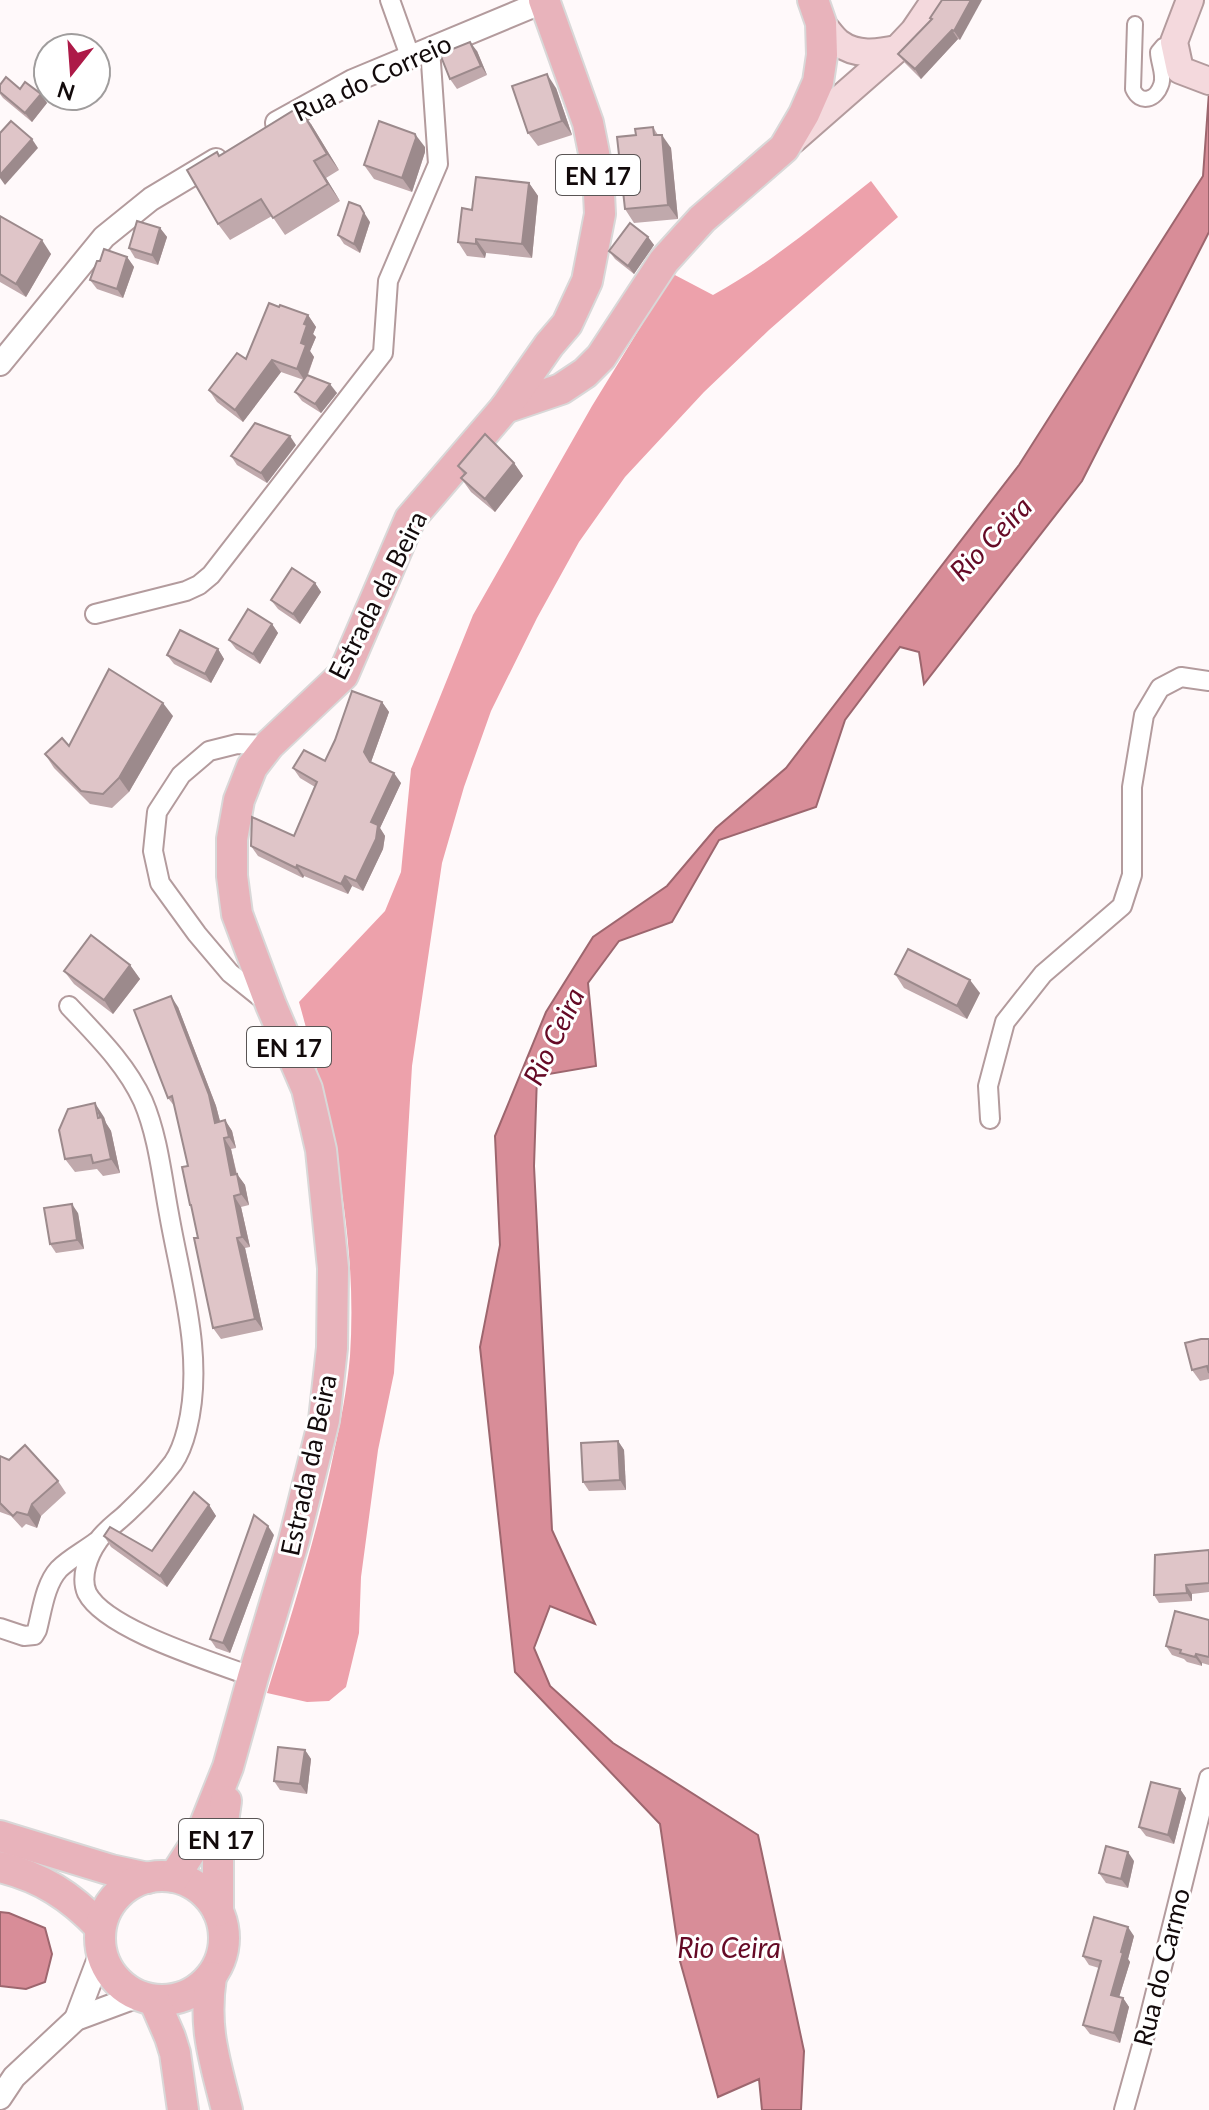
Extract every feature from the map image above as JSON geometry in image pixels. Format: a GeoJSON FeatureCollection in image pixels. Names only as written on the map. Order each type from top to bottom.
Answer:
{"type":"FeatureCollection","features":[{"type":"Feature","properties":{"kind":"main road"},"geometry":{"type":"LineString","coordinates":[[505,408],[561,389],[585,373],[601,357],[664,261],[702,219],[897,49],[914,31],[935,0]]}},
{"type":"Feature","properties":{"kind":"main road"},"geometry":{"type":"LineString","coordinates":[[1190,0],[1174,42],[1180,70],[1209,81]]}},
{"type":"Feature","properties":{"kind":"main road","name":"Estrada da Beira"},"geometry":{"type":"LineString","coordinates":[[161,1878],[200,1837],[228,1767],[294,1540],[324,1420],[332,1348],[333,1268],[321,1150],[307,1089],[237,914],[232,876],[232,839],[239,800],[252,767],[269,745],[343,675],[410,519],[505,408],[567,324],[587,281],[600,214],[598,173],[588,123],[544,1]]}},
{"type":"Feature","properties":{"kind":"main road"},"geometry":{"type":"LineString","coordinates":[[817,12],[839,43],[857,51],[878,53],[897,49]]}},
{"type":"Feature","properties":{"kind":"main road"},"geometry":{"type":"LineString","coordinates":[[784,148],[818,82],[822,55],[817,12]]}},
{"type":"Feature","properties":{"kind":"main road"},"geometry":{"type":"LineString","coordinates":[[549,345],[552,370],[561,389]]}},
{"type":"Feature","properties":{"kind":"main road","name":"Estrada da Beira"},"geometry":{"type":"LineString","coordinates":[[218,1911],[218,1856],[225,1817],[228,1767]]}},
{"type":"Feature","properties":{"kind":"main road"},"geometry":{"type":"LineString","coordinates":[[0,1836],[111,1870],[188,1882],[210,1899],[218,1911],[224,1928],[220,1962],[211,1977],[195,1992],[175,2000],[146,1998],[121,1986],[108,1971],[100,1940],[78,1905],[53,1886],[0,1867]]}},
{"type":"Feature","properties":{"kind":"main road"},"geometry":{"type":"LineString","coordinates":[[100,1940],[106,1910],[116,1895],[131,1884],[161,1878]]}},
{"type":"Feature","properties":{"kind":"main road"},"geometry":{"type":"LineString","coordinates":[[211,1977],[208,2021],[227,2110]]}},
{"type":"Feature","properties":{"kind":"main road"},"geometry":{"type":"LineString","coordinates":[[146,1998],[170,2037],[183,2110]]}},
{"type":"Feature","properties":{"kind":"street"},"geometry":{"type":"LineString","coordinates":[[95,614],[186,591],[211,575],[383,353],[388,281],[438,164],[420,52],[390,0]]}},
{"type":"Feature","properties":{"kind":"street","name":"Rua do Correio"},"geometry":{"type":"LineString","coordinates":[[259,134],[353,81],[544,1]]}},
{"type":"Feature","properties":{"kind":"street"},"geometry":{"type":"LineString","coordinates":[[1135,24],[1133,89],[1140,99],[1158,92],[1163,78],[1158,52],[1163,46],[1174,42]]}},
{"type":"Feature","properties":{"kind":"street"},"geometry":{"type":"LineString","coordinates":[[0,364],[104,237],[151,199],[232,150]]}},
{"type":"Feature","properties":{"kind":"street"},"geometry":{"type":"LineString","coordinates":[[990,1119],[988,1086],[1005,1022],[1043,974],[1122,906],[1132,875],[1132,787],[1144,715],[1160,688],[1181,677],[1209,681]]}},
{"type":"Feature","properties":{"kind":"street"},"geometry":{"type":"LineString","coordinates":[[269,745],[237,744],[209,751],[181,775],[157,812],[153,851],[160,883],[197,934],[230,973],[271,1005]]}},
{"type":"Feature","properties":{"kind":"street"},"geometry":{"type":"LineString","coordinates":[[0,1628],[24,1636],[34,1635],[59,1569],[98,1541],[175,1461],[188,1425],[191,1406],[193,1363],[190,1324],[154,1137],[143,1101],[117,1056],[69,1006]]}},
{"type":"Feature","properties":{"kind":"street"},"geometry":{"type":"LineString","coordinates":[[98,1541],[84,1576],[87,1592],[99,1608],[153,1639],[253,1677]]}},
{"type":"Feature","properties":{"kind":"street","name":"Rua do Carmo"},"geometry":{"type":"LineString","coordinates":[[1124,2110],[1209,1778]]}},
{"type":"Feature","properties":{"kind":"street"},"geometry":{"type":"LineString","coordinates":[[76,2019],[100,1940]]}},
{"type":"Feature","properties":{"kind":"street"},"geometry":{"type":"LineString","coordinates":[[0,2098],[14,2077],[76,2019],[146,1998]]}},
{"type":"Feature","properties":{"kind":"shaded area"},"geometry":{"type":"Polygon","coordinates":[[[871,181],[898,217],[769,330],[704,392],[625,477],[579,542],[491,711],[442,863],[412,1066],[394,1373],[378,1450],[361,1577],[359,1633],[346,1687],[329,1701],[307,1702],[267,1693],[320,1513],[341,1417],[350,1356],[350,1266],[340,1177],[322,1089],[299,1002],[385,911],[401,872],[411,769],[473,615],[592,406],[673,274],[713,295],[774,256],[871,181]]]}},
{"type":"Feature","properties":{"kind":"water","name":"Rio Ceira"},"geometry":{"type":"Polygon","coordinates":[[[1209,92],[1209,232],[1082,481],[924,684],[919,652],[900,647],[845,720],[816,807],[719,840],[672,922],[619,941],[588,983],[596,1066],[537,1076],[534,1166],[552,1530],[595,1624],[550,1606],[534,1648],[550,1686],[613,1743],[758,1835],[804,2051],[801,2110],[762,2110],[759,2079],[718,2097],[680,1961],[660,1824],[515,1672],[480,1347],[500,1245],[495,1136],[546,1012],[593,937],[667,886],[716,828],[786,768],[1019,465],[1203,176],[1209,92]]]}},
{"type":"Feature","properties":{"kind":"water"},"geometry":{"type":"Polygon","coordinates":[[[0,1912],[45,1928],[52,1954],[45,1982],[26,1989],[0,1986],[0,1912]]]}},
{"type":"Feature","properties":{"kind":"building"},"geometry":{"type":"Polygon","coordinates":[[[942,0],[971,0],[954,31],[915,69],[898,54],[932,19],[942,0]]]}},
{"type":"Feature","properties":{"kind":"building"},"geometry":{"type":"Polygon","coordinates":[[[470,42],[481,66],[450,79],[440,54],[470,42]]]}},
{"type":"Feature","properties":{"kind":"building"},"geometry":{"type":"Polygon","coordinates":[[[547,74],[562,121],[528,133],[512,86],[547,74]]]}},
{"type":"Feature","properties":{"kind":"building"},"geometry":{"type":"Polygon","coordinates":[[[6,77],[20,89],[25,82],[32,87],[32,105],[25,113],[0,92],[0,85],[6,77]]]}},
{"type":"Feature","properties":{"kind":"building"},"geometry":{"type":"Polygon","coordinates":[[[299,107],[327,154],[314,161],[328,184],[273,218],[261,199],[218,224],[187,170],[217,152],[219,156],[299,107]]]}},
{"type":"Feature","properties":{"kind":"building"},"geometry":{"type":"Polygon","coordinates":[[[11,121],[32,139],[0,175],[0,133],[11,121]]]}},
{"type":"Feature","properties":{"kind":"building"},"geometry":{"type":"Polygon","coordinates":[[[379,121],[415,134],[402,178],[364,165],[379,121]]]}},
{"type":"Feature","properties":{"kind":"building"},"geometry":{"type":"Polygon","coordinates":[[[653,127],[654,135],[662,135],[668,205],[625,209],[617,137],[636,135],[635,129],[653,127]]]}},
{"type":"Feature","properties":{"kind":"building"},"geometry":{"type":"Polygon","coordinates":[[[476,177],[529,183],[522,244],[476,239],[476,244],[458,242],[462,208],[472,210],[476,177]]]}},
{"type":"Feature","properties":{"kind":"building"},"geometry":{"type":"Polygon","coordinates":[[[349,202],[360,206],[364,213],[354,244],[338,235],[349,202]]]}},
{"type":"Feature","properties":{"kind":"building"},"geometry":{"type":"Polygon","coordinates":[[[0,216],[42,240],[16,284],[0,274],[0,216]]]}},
{"type":"Feature","properties":{"kind":"building"},"geometry":{"type":"Polygon","coordinates":[[[137,221],[160,228],[152,255],[129,248],[137,221]]]}},
{"type":"Feature","properties":{"kind":"building"},"geometry":{"type":"Polygon","coordinates":[[[630,223],[648,237],[628,266],[609,251],[630,223]]]}},
{"type":"Feature","properties":{"kind":"building"},"geometry":{"type":"Polygon","coordinates":[[[104,249],[127,257],[117,289],[90,280],[104,249]]]}},
{"type":"Feature","properties":{"kind":"building"},"geometry":{"type":"Polygon","coordinates":[[[269,303],[308,315],[301,343],[306,345],[297,369],[272,360],[235,410],[209,390],[237,353],[246,359],[269,303]]]}},
{"type":"Feature","properties":{"kind":"building"},"geometry":{"type":"Polygon","coordinates":[[[307,375],[330,384],[315,404],[295,392],[307,375]]]}},
{"type":"Feature","properties":{"kind":"building"},"geometry":{"type":"Polygon","coordinates":[[[255,423],[290,436],[261,473],[231,456],[255,423]]]}},
{"type":"Feature","properties":{"kind":"building"},"geometry":{"type":"Polygon","coordinates":[[[485,434],[514,463],[485,499],[461,478],[466,473],[458,466],[485,434]]]}},
{"type":"Feature","properties":{"kind":"building"},"geometry":{"type":"Polygon","coordinates":[[[292,568],[315,583],[293,614],[271,600],[292,568]]]}},
{"type":"Feature","properties":{"kind":"building"},"geometry":{"type":"Polygon","coordinates":[[[248,609],[272,624],[253,654],[229,640],[248,609]]]}},
{"type":"Feature","properties":{"kind":"building"},"geometry":{"type":"Polygon","coordinates":[[[180,630],[218,649],[205,674],[167,655],[180,630]]]}},
{"type":"Feature","properties":{"kind":"building"},"geometry":{"type":"Polygon","coordinates":[[[109,669],[163,703],[119,778],[103,794],[81,791],[45,754],[62,738],[69,746],[109,669]]]}},
{"type":"Feature","properties":{"kind":"building"},"geometry":{"type":"Polygon","coordinates":[[[352,691],[382,702],[364,752],[370,762],[394,773],[371,822],[378,825],[376,839],[356,881],[345,876],[341,884],[297,865],[296,868],[251,846],[252,817],[294,836],[317,782],[293,768],[304,750],[325,761],[352,691]]]}},
{"type":"Feature","properties":{"kind":"building"},"geometry":{"type":"Polygon","coordinates":[[[91,935],[130,965],[104,1000],[64,971],[91,935]]]}},
{"type":"Feature","properties":{"kind":"building"},"geometry":{"type":"Polygon","coordinates":[[[908,949],[970,980],[957,1006],[895,974],[908,949]]]}},
{"type":"Feature","properties":{"kind":"building"},"geometry":{"type":"Polygon","coordinates":[[[171,996],[209,1095],[215,1123],[225,1120],[229,1137],[224,1138],[231,1175],[237,1174],[241,1194],[234,1196],[242,1237],[237,1238],[255,1319],[213,1328],[182,1167],[188,1166],[172,1096],[168,1098],[134,1010],[171,996]]]}},
{"type":"Feature","properties":{"kind":"building"},"geometry":{"type":"Polygon","coordinates":[[[95,1103],[98,1118],[102,1117],[111,1159],[93,1163],[91,1155],[65,1159],[59,1130],[68,1109],[95,1103]]]}},
{"type":"Feature","properties":{"kind":"building"},"geometry":{"type":"Polygon","coordinates":[[[72,1204],[77,1240],[50,1244],[44,1208],[72,1204]]]}},
{"type":"Feature","properties":{"kind":"building"},"geometry":{"type":"Polygon","coordinates":[[[1209,1339],[1209,1373],[1207,1366],[1192,1370],[1185,1343],[1209,1339]]]}},
{"type":"Feature","properties":{"kind":"building"},"geometry":{"type":"Polygon","coordinates":[[[618,1441],[620,1480],[583,1482],[581,1443],[618,1441]]]}},
{"type":"Feature","properties":{"kind":"building"},"geometry":{"type":"Polygon","coordinates":[[[25,1445],[58,1481],[32,1504],[28,1515],[17,1512],[13,1516],[0,1503],[0,1456],[9,1460],[25,1445]]]}},
{"type":"Feature","properties":{"kind":"building"},"geometry":{"type":"Polygon","coordinates":[[[194,1492],[209,1505],[160,1576],[104,1536],[110,1527],[152,1551],[194,1492]]]}},
{"type":"Feature","properties":{"kind":"building"},"geometry":{"type":"Polygon","coordinates":[[[254,1515],[268,1526],[223,1643],[210,1639],[254,1515]]]}},
{"type":"Feature","properties":{"kind":"building"},"geometry":{"type":"Polygon","coordinates":[[[1209,1550],[1209,1583],[1186,1585],[1187,1593],[1154,1595],[1155,1555],[1209,1550]]]}},
{"type":"Feature","properties":{"kind":"building"},"geometry":{"type":"Polygon","coordinates":[[[1175,1611],[1209,1620],[1209,1657],[1196,1654],[1195,1657],[1166,1646],[1175,1611]]]}},
{"type":"Feature","properties":{"kind":"building"},"geometry":{"type":"Polygon","coordinates":[[[278,1747],[305,1750],[300,1784],[274,1781],[278,1747]]]}},
{"type":"Feature","properties":{"kind":"building"},"geometry":{"type":"Polygon","coordinates":[[[1151,1782],[1180,1789],[1168,1835],[1139,1827],[1151,1782]]]}},
{"type":"Feature","properties":{"kind":"building"},"geometry":{"type":"Polygon","coordinates":[[[1106,1846],[1128,1852],[1121,1879],[1099,1873],[1106,1846]]]}},
{"type":"Feature","properties":{"kind":"building"},"geometry":{"type":"Polygon","coordinates":[[[1094,1917],[1128,1927],[1111,1995],[1123,1998],[1114,2033],[1083,2025],[1101,1961],[1083,1956],[1094,1917]]]}}]}
